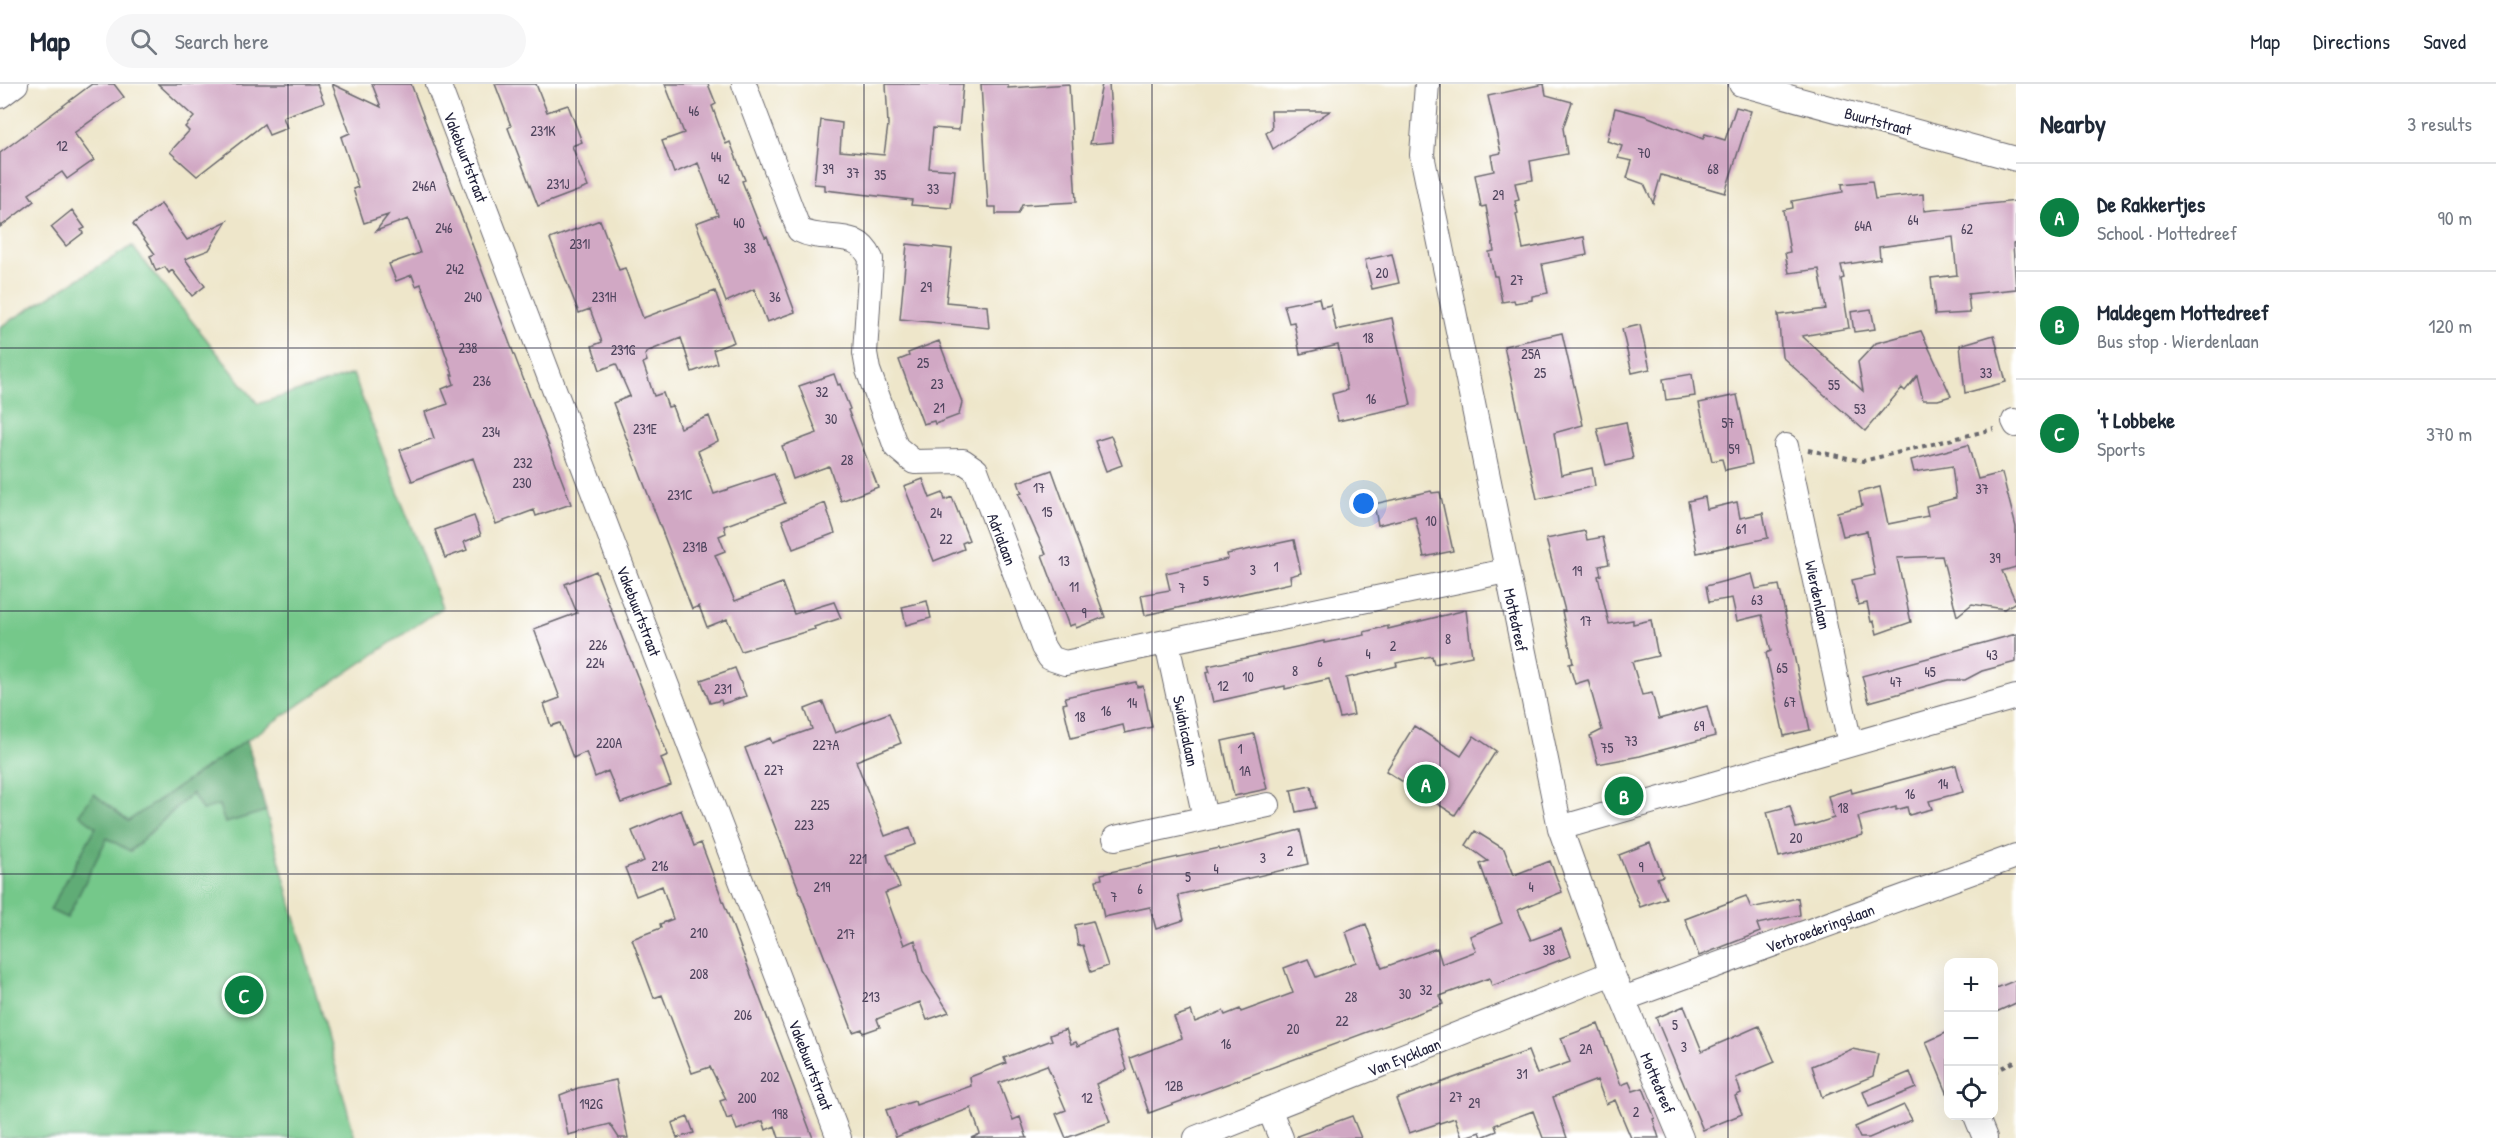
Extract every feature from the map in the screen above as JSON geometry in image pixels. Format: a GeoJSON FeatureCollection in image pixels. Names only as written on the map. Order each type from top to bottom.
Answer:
{"type":"FeatureCollection","features":[{"type":"Feature","properties":{"kind":"street"},"geometry":{"type":"LineString","coordinates":[[0,96],[16,84]]}},
{"type":"Feature","properties":{"kind":"street","name":"Vakebuurtstraat"},"geometry":{"type":"LineString","coordinates":[[438,84],[839,1138]]}},
{"type":"Feature","properties":{"kind":"street","name":"Adrialaan"},"geometry":{"type":"LineString","coordinates":[[744,84],[799,230],[809,235],[855,239],[866,248],[871,259],[865,353],[868,370],[896,447],[914,462],[963,461],[975,470],[1043,647],[1050,658],[1065,663],[1506,571]]}},
{"type":"Feature","properties":{"kind":"street","name":"Mottedreef"},"geometry":{"type":"LineString","coordinates":[[1427,84],[1422,155],[1560,828],[1612,974],[1681,1138]]}},
{"type":"Feature","properties":{"kind":"street","name":"Buurtstraat"},"geometry":{"type":"LineString","coordinates":[[1741,84],[2016,159]]}},
{"type":"Feature","properties":{"kind":"street","name":"Wierdenlaan"},"geometry":{"type":"LineString","coordinates":[[1786,446],[1850,744]]}},
{"type":"Feature","properties":{"kind":"street","name":"Swidnicalaan"},"geometry":{"type":"LineString","coordinates":[[1167,643],[1205,818]]}},
{"type":"Feature","properties":{"kind":"street"},"geometry":{"type":"LineString","coordinates":[[1560,828],[2016,698]]}},
{"type":"Feature","properties":{"kind":"street"},"geometry":{"type":"LineString","coordinates":[[1115,838],[1268,805]]}},
{"type":"Feature","properties":{"kind":"street","name":"Verbroederingslaan"},"geometry":{"type":"LineString","coordinates":[[1623,999],[2016,856]]}},
{"type":"Feature","properties":{"kind":"street","name":"Van Eycklaan"},"geometry":{"type":"LineString","coordinates":[[1196,1138],[1270,1111],[1612,974]]}},
{"type":"Feature","properties":{"kind":"street"},"geometry":{"type":"LineString","coordinates":[[1270,1111],[1281,1138]]}},
{"type":"Feature","properties":{"kind":"street"},"geometry":{"type":"LineString","coordinates":[[1978,1120],[1985,1138]]}},
{"type":"Feature","properties":{"kind":"path"},"geometry":{"type":"LineString","coordinates":[[1786,446],[1863,461],[1983,433],[2015,423]]}},
{"type":"Feature","properties":{"kind":"path"},"geometry":{"type":"LineString","coordinates":[[1998,1070],[2016,1061]]}},
{"type":"Feature","properties":{"kind":"green space"},"geometry":{"type":"Polygon","coordinates":[[[132,246],[258,404],[353,374],[442,608],[128,821],[94,794],[96,827],[50,910],[67,918],[107,838],[131,851],[192,793],[219,805],[225,823],[266,811],[355,1138],[0,1138],[0,327],[132,246]]]}},
{"type":"Feature","properties":{"kind":"green space"},"geometry":{"type":"Polygon","coordinates":[[[247,740],[266,811],[225,823],[219,805],[202,810],[192,793],[130,851],[107,838],[67,918],[50,910],[96,827],[79,814],[94,794],[128,821],[247,740]]]}},
{"type":"Feature","properties":{"kind":"building"},"geometry":{"type":"Polygon","coordinates":[[[92,84],[114,84],[124,97],[74,133],[94,160],[67,179],[62,172],[29,194],[34,201],[0,227],[0,153],[92,84]]]}},
{"type":"Feature","properties":{"kind":"building"},"geometry":{"type":"Polygon","coordinates":[[[158,84],[317,84],[324,102],[283,117],[287,128],[269,135],[264,124],[197,176],[170,152],[189,131],[185,127],[194,117],[158,84]]]}},
{"type":"Feature","properties":{"kind":"building"},"geometry":{"type":"Polygon","coordinates":[[[332,84],[381,107],[372,84],[411,84],[571,504],[536,516],[534,510],[496,524],[473,458],[412,481],[400,450],[434,438],[425,412],[448,404],[442,389],[454,384],[451,375],[453,375],[421,284],[416,286],[412,275],[396,281],[389,264],[420,253],[408,219],[376,231],[388,215],[364,223],[353,189],[358,187],[341,137],[350,133],[332,84]]]}},
{"type":"Feature","properties":{"kind":"building"},"geometry":{"type":"Polygon","coordinates":[[[495,84],[536,84],[547,112],[568,105],[582,142],[572,146],[588,187],[538,206],[508,128],[511,126],[495,84]]]}},
{"type":"Feature","properties":{"kind":"building"},"geometry":{"type":"Polygon","coordinates":[[[665,84],[708,84],[716,104],[712,106],[726,144],[730,142],[745,180],[742,181],[765,237],[767,236],[795,312],[767,322],[754,289],[726,302],[696,223],[718,215],[698,163],[674,173],[662,141],[684,133],[665,84]]]}},
{"type":"Feature","properties":{"kind":"building"},"geometry":{"type":"Polygon","coordinates":[[[886,84],[963,84],[959,130],[933,128],[929,168],[955,170],[951,208],[911,205],[912,200],[825,190],[825,185],[814,184],[821,120],[842,123],[840,151],[884,155],[888,125],[886,84]]]}},
{"type":"Feature","properties":{"kind":"building"},"geometry":{"type":"Polygon","coordinates":[[[981,84],[1008,84],[1008,88],[1069,84],[1076,202],[1022,205],[1018,214],[996,214],[996,207],[988,207],[981,84]]]}},
{"type":"Feature","properties":{"kind":"building"},"geometry":{"type":"Polygon","coordinates":[[[1102,84],[1109,84],[1113,142],[1090,144],[1102,84]]]}},
{"type":"Feature","properties":{"kind":"building"},"geometry":{"type":"Polygon","coordinates":[[[1544,84],[1546,95],[1572,102],[1563,128],[1567,154],[1530,161],[1533,180],[1515,183],[1519,200],[1515,201],[1518,213],[1516,214],[1523,249],[1584,237],[1587,255],[1542,264],[1548,293],[1532,296],[1532,300],[1515,303],[1514,300],[1502,302],[1489,252],[1494,251],[1486,206],[1481,207],[1475,175],[1494,171],[1491,155],[1501,153],[1488,96],[1544,84]]]}},
{"type":"Feature","properties":{"kind":"building"},"geometry":{"type":"Polygon","coordinates":[[[1736,107],[1751,111],[1725,193],[1661,175],[1653,203],[1644,184],[1627,178],[1632,161],[1618,158],[1622,146],[1607,141],[1615,108],[1646,116],[1703,139],[1705,134],[1725,140],[1736,107]]]}},
{"type":"Feature","properties":{"kind":"building"},"geometry":{"type":"Polygon","coordinates":[[[1271,111],[1330,111],[1273,149],[1266,133],[1272,129],[1271,111]]]}},
{"type":"Feature","properties":{"kind":"building"},"geometry":{"type":"Polygon","coordinates":[[[1872,181],[1875,199],[1923,194],[1924,211],[2016,201],[2016,243],[2013,244],[2016,289],[1968,294],[1970,313],[1935,315],[1931,278],[1957,275],[1953,237],[1879,247],[1880,259],[1841,265],[1849,328],[1802,336],[1863,391],[1858,362],[1876,343],[1921,331],[1951,396],[1938,400],[1923,400],[1917,376],[1905,391],[1902,388],[1865,431],[1782,357],[1778,314],[1826,309],[1819,269],[1789,273],[1785,253],[1790,252],[1783,210],[1793,208],[1792,201],[1843,192],[1842,184],[1872,181]]]}},
{"type":"Feature","properties":{"kind":"building"},"geometry":{"type":"Polygon","coordinates":[[[161,204],[187,240],[227,221],[209,250],[185,259],[205,286],[192,296],[172,270],[169,273],[165,267],[156,271],[150,256],[155,254],[133,224],[161,204]]]}},
{"type":"Feature","properties":{"kind":"building"},"geometry":{"type":"Polygon","coordinates":[[[72,210],[85,228],[81,230],[83,233],[66,246],[51,227],[72,210]]]}},
{"type":"Feature","properties":{"kind":"building"},"geometry":{"type":"Polygon","coordinates":[[[600,220],[619,270],[625,268],[643,318],[715,291],[734,342],[713,350],[717,363],[692,372],[681,338],[649,351],[645,355],[647,361],[643,363],[654,396],[663,393],[668,407],[672,406],[680,428],[709,416],[718,441],[698,451],[714,494],[774,474],[785,503],[724,526],[726,533],[719,536],[725,551],[715,555],[735,601],[782,583],[794,614],[834,602],[841,618],[814,627],[815,629],[741,651],[727,619],[707,627],[699,606],[692,609],[613,403],[630,396],[616,364],[600,370],[592,346],[602,342],[590,309],[579,313],[550,239],[600,220]]]}},
{"type":"Feature","properties":{"kind":"building"},"geometry":{"type":"Polygon","coordinates":[[[907,244],[952,249],[946,302],[987,306],[989,328],[900,319],[907,244]]]}},
{"type":"Feature","properties":{"kind":"building"},"geometry":{"type":"Polygon","coordinates":[[[1392,254],[1399,283],[1372,289],[1365,260],[1392,254]]]}},
{"type":"Feature","properties":{"kind":"building"},"geometry":{"type":"Polygon","coordinates":[[[1319,298],[1321,307],[1331,305],[1336,330],[1392,318],[1411,405],[1338,421],[1332,394],[1347,390],[1338,345],[1300,354],[1294,322],[1289,323],[1284,305],[1319,298]]]}},
{"type":"Feature","properties":{"kind":"building"},"geometry":{"type":"Polygon","coordinates":[[[1871,309],[1875,329],[1854,332],[1851,312],[1871,309]]]}},
{"type":"Feature","properties":{"kind":"building"},"geometry":{"type":"Polygon","coordinates":[[[1640,325],[1650,369],[1632,373],[1622,329],[1640,325]]]}},
{"type":"Feature","properties":{"kind":"building"},"geometry":{"type":"Polygon","coordinates":[[[1562,333],[1583,425],[1554,433],[1561,475],[1592,468],[1595,486],[1537,499],[1504,346],[1562,333]]]}},
{"type":"Feature","properties":{"kind":"building"},"geometry":{"type":"Polygon","coordinates":[[[1994,335],[2006,382],[1965,393],[1960,345],[1994,335]]]}},
{"type":"Feature","properties":{"kind":"building"},"geometry":{"type":"Polygon","coordinates":[[[939,341],[962,402],[959,415],[935,424],[934,421],[923,424],[899,360],[909,356],[908,353],[939,341]]]}},
{"type":"Feature","properties":{"kind":"building"},"geometry":{"type":"Polygon","coordinates":[[[834,374],[850,409],[848,410],[878,487],[841,501],[829,466],[793,479],[782,446],[817,433],[799,386],[834,374]]]}},
{"type":"Feature","properties":{"kind":"building"},"geometry":{"type":"Polygon","coordinates":[[[1692,374],[1695,396],[1666,400],[1663,379],[1692,374]]]}},
{"type":"Feature","properties":{"kind":"building"},"geometry":{"type":"Polygon","coordinates":[[[1737,395],[1752,464],[1725,470],[1722,459],[1712,461],[1699,403],[1737,395]]]}},
{"type":"Feature","properties":{"kind":"building"},"geometry":{"type":"Polygon","coordinates":[[[1626,422],[1633,459],[1606,465],[1597,428],[1626,422]]]}},
{"type":"Feature","properties":{"kind":"building"},"geometry":{"type":"Polygon","coordinates":[[[1111,436],[1122,465],[1106,471],[1095,441],[1111,436]]]}},
{"type":"Feature","properties":{"kind":"building"},"geometry":{"type":"Polygon","coordinates":[[[1968,445],[1978,479],[2002,473],[2016,527],[2016,567],[2002,571],[2016,602],[2004,609],[1972,604],[1957,616],[1942,556],[1897,558],[1911,622],[1877,634],[1874,621],[1871,622],[1867,603],[1858,605],[1852,580],[1875,575],[1867,531],[1843,536],[1837,512],[1862,506],[1859,492],[1880,487],[1888,524],[1928,516],[1926,506],[1956,498],[1952,466],[1914,472],[1911,460],[1968,445]]]}},
{"type":"Feature","properties":{"kind":"building"},"geometry":{"type":"Polygon","coordinates":[[[1052,470],[1105,617],[1076,628],[1075,624],[1069,626],[1042,555],[1046,554],[1019,494],[1022,493],[1018,482],[1052,470]]]}},
{"type":"Feature","properties":{"kind":"building"},"geometry":{"type":"Polygon","coordinates":[[[923,479],[930,498],[943,493],[945,500],[952,497],[969,540],[962,543],[964,549],[934,561],[904,486],[923,479]]]}},
{"type":"Feature","properties":{"kind":"building"},"geometry":{"type":"Polygon","coordinates":[[[1431,491],[1432,493],[1440,492],[1453,551],[1424,557],[1415,516],[1378,525],[1374,504],[1431,491]]]}},
{"type":"Feature","properties":{"kind":"building"},"geometry":{"type":"Polygon","coordinates":[[[1705,497],[1707,509],[1737,502],[1740,518],[1763,513],[1768,538],[1697,553],[1688,501],[1705,497]]]}},
{"type":"Feature","properties":{"kind":"building"},"geometry":{"type":"Polygon","coordinates":[[[825,503],[835,533],[793,549],[782,520],[825,503]]]}},
{"type":"Feature","properties":{"kind":"building"},"geometry":{"type":"Polygon","coordinates":[[[474,516],[481,535],[464,542],[467,550],[445,558],[435,530],[474,516]]]}},
{"type":"Feature","properties":{"kind":"building"},"geometry":{"type":"Polygon","coordinates":[[[1585,531],[1587,540],[1603,537],[1609,564],[1599,566],[1601,575],[1598,576],[1609,624],[1633,620],[1633,624],[1651,620],[1658,656],[1632,662],[1642,695],[1652,693],[1659,719],[1707,706],[1715,736],[1640,756],[1598,764],[1590,736],[1602,730],[1588,680],[1575,684],[1569,664],[1573,663],[1562,611],[1565,611],[1546,539],[1585,531]]]}},
{"type":"Feature","properties":{"kind":"building"},"geometry":{"type":"Polygon","coordinates":[[[1294,540],[1301,573],[1290,576],[1291,583],[1145,615],[1141,595],[1170,590],[1166,573],[1228,559],[1227,554],[1294,540]]]}},
{"type":"Feature","properties":{"kind":"building"},"geometry":{"type":"Polygon","coordinates":[[[596,571],[668,755],[661,758],[671,785],[621,803],[608,771],[595,777],[586,752],[573,758],[560,723],[551,726],[544,704],[560,698],[534,629],[577,613],[565,584],[596,571]]]}},
{"type":"Feature","properties":{"kind":"building"},"geometry":{"type":"Polygon","coordinates":[[[1752,574],[1756,589],[1779,585],[1810,730],[1784,736],[1766,653],[1771,651],[1762,615],[1737,621],[1732,598],[1709,602],[1706,586],[1752,574]]]}},
{"type":"Feature","properties":{"kind":"building"},"geometry":{"type":"Polygon","coordinates":[[[927,601],[931,618],[906,625],[902,607],[927,601]]]}},
{"type":"Feature","properties":{"kind":"building"},"geometry":{"type":"Polygon","coordinates":[[[1466,610],[1472,656],[1434,664],[1432,656],[1396,663],[1397,666],[1346,678],[1354,715],[1340,718],[1329,679],[1213,702],[1206,673],[1210,672],[1208,666],[1324,641],[1324,643],[1365,635],[1364,632],[1388,626],[1388,629],[1466,610]]]}},
{"type":"Feature","properties":{"kind":"building"},"geometry":{"type":"Polygon","coordinates":[[[2016,634],[2016,662],[1982,671],[1965,680],[1948,680],[1869,702],[1862,676],[2016,634]]]}},
{"type":"Feature","properties":{"kind":"building"},"geometry":{"type":"Polygon","coordinates":[[[735,668],[746,696],[722,704],[721,700],[710,703],[701,680],[735,668]]]}},
{"type":"Feature","properties":{"kind":"building"},"geometry":{"type":"Polygon","coordinates":[[[1136,682],[1137,687],[1143,686],[1152,727],[1125,733],[1123,725],[1071,738],[1063,704],[1067,703],[1065,697],[1136,682]]]}},
{"type":"Feature","properties":{"kind":"building"},"geometry":{"type":"Polygon","coordinates":[[[823,702],[835,733],[889,713],[901,743],[856,761],[885,836],[910,827],[916,844],[887,855],[900,887],[885,893],[904,945],[915,940],[923,971],[949,1012],[927,1020],[920,1002],[877,1019],[880,1027],[863,1033],[862,1029],[853,1032],[745,748],[770,738],[772,743],[812,729],[805,709],[823,702]]]}},
{"type":"Feature","properties":{"kind":"building"},"geometry":{"type":"Polygon","coordinates":[[[1414,726],[1461,756],[1474,736],[1496,751],[1455,815],[1386,771],[1414,726]]]}},
{"type":"Feature","properties":{"kind":"building"},"geometry":{"type":"Polygon","coordinates":[[[1254,734],[1267,789],[1234,796],[1222,741],[1254,734]]]}},
{"type":"Feature","properties":{"kind":"building"},"geometry":{"type":"Polygon","coordinates":[[[1956,765],[1963,792],[1929,801],[1932,809],[1909,815],[1907,807],[1896,810],[1896,807],[1858,817],[1863,835],[1779,857],[1767,812],[1790,806],[1796,828],[1815,824],[1834,818],[1828,796],[1851,789],[1852,793],[1956,765]]]}},
{"type":"Feature","properties":{"kind":"building"},"geometry":{"type":"Polygon","coordinates":[[[1311,786],[1316,808],[1296,812],[1291,790],[1311,786]]]}},
{"type":"Feature","properties":{"kind":"building"},"geometry":{"type":"Polygon","coordinates":[[[681,810],[694,846],[701,843],[813,1138],[779,1138],[775,1126],[766,1130],[763,1121],[737,1130],[732,1117],[727,1119],[720,1101],[726,1099],[710,1067],[692,1073],[662,995],[654,998],[632,939],[661,928],[660,924],[673,919],[662,886],[636,896],[625,868],[644,861],[632,831],[681,810]]]}},
{"type":"Feature","properties":{"kind":"building"},"geometry":{"type":"Polygon","coordinates":[[[1300,830],[1308,864],[1178,895],[1184,920],[1156,929],[1150,907],[1104,917],[1096,880],[1102,879],[1101,874],[1219,848],[1220,850],[1300,830]]]}},
{"type":"Feature","properties":{"kind":"building"},"geometry":{"type":"Polygon","coordinates":[[[1475,831],[1504,849],[1514,875],[1550,861],[1562,892],[1518,910],[1531,940],[1561,929],[1571,956],[1492,986],[1489,978],[1440,996],[1443,1004],[1149,1113],[1130,1058],[1182,1038],[1174,1017],[1191,1011],[1195,1022],[1223,1011],[1225,1015],[1240,1009],[1241,1012],[1293,993],[1284,968],[1308,959],[1316,977],[1356,962],[1346,932],[1366,924],[1382,968],[1437,948],[1442,964],[1476,951],[1470,936],[1502,923],[1480,864],[1488,861],[1466,845],[1475,831]]]}},
{"type":"Feature","properties":{"kind":"building"},"geometry":{"type":"Polygon","coordinates":[[[1650,843],[1663,876],[1657,878],[1666,898],[1640,907],[1619,855],[1650,843]]]}},
{"type":"Feature","properties":{"kind":"building"},"geometry":{"type":"Polygon","coordinates":[[[1746,896],[1751,908],[1798,898],[1800,915],[1757,924],[1760,932],[1699,956],[1685,919],[1746,896]]]}},
{"type":"Feature","properties":{"kind":"building"},"geometry":{"type":"Polygon","coordinates":[[[1093,921],[1108,966],[1091,972],[1083,945],[1078,946],[1075,925],[1093,921]]]}},
{"type":"Feature","properties":{"kind":"building"},"geometry":{"type":"Polygon","coordinates":[[[2016,980],[2016,1003],[1998,1011],[1998,987],[2016,980]]]}},
{"type":"Feature","properties":{"kind":"building"},"geometry":{"type":"Polygon","coordinates":[[[1684,1006],[1702,1051],[1759,1026],[1775,1062],[1736,1078],[1741,1093],[1735,1096],[1742,1114],[1703,1130],[1656,1018],[1684,1006]]]}},
{"type":"Feature","properties":{"kind":"building"},"geometry":{"type":"Polygon","coordinates":[[[1598,1024],[1621,1085],[1629,1082],[1633,1091],[1643,1088],[1655,1118],[1653,1119],[1659,1138],[1631,1138],[1615,1100],[1606,1104],[1597,1080],[1553,1097],[1567,1138],[1543,1138],[1533,1111],[1495,1125],[1497,1131],[1482,1137],[1480,1132],[1462,1138],[1455,1118],[1409,1133],[1396,1099],[1528,1051],[1537,1074],[1570,1062],[1561,1038],[1598,1024]]]}},
{"type":"Feature","properties":{"kind":"building"},"geometry":{"type":"Polygon","coordinates":[[[1066,1029],[1071,1044],[1076,1042],[1078,1046],[1115,1031],[1127,1070],[1096,1084],[1110,1122],[1066,1138],[1056,1114],[1066,1110],[1047,1065],[999,1083],[1013,1120],[1020,1117],[1027,1138],[971,1138],[980,1134],[971,1108],[896,1137],[886,1110],[915,1101],[916,1105],[971,1086],[970,1077],[1006,1063],[1004,1058],[1052,1040],[1050,1035],[1066,1029]]]}},
{"type":"Feature","properties":{"kind":"building"},"geometry":{"type":"Polygon","coordinates":[[[1944,1034],[1944,1085],[1926,1042],[1944,1034]]]}},
{"type":"Feature","properties":{"kind":"building"},"geometry":{"type":"Polygon","coordinates":[[[1852,1049],[1878,1054],[1873,1076],[1822,1097],[1812,1066],[1852,1049]]]}},
{"type":"Feature","properties":{"kind":"building"},"geometry":{"type":"Polygon","coordinates":[[[1910,1072],[1916,1088],[1869,1107],[1863,1092],[1910,1072]]]}},
{"type":"Feature","properties":{"kind":"building"},"geometry":{"type":"Polygon","coordinates":[[[616,1080],[628,1138],[619,1138],[610,1124],[568,1135],[560,1095],[578,1088],[616,1080]]]}},
{"type":"Feature","properties":{"kind":"building"},"geometry":{"type":"Polygon","coordinates":[[[1904,1105],[1912,1120],[1869,1138],[1860,1138],[1855,1127],[1904,1105]]]}},
{"type":"Feature","properties":{"kind":"building"},"geometry":{"type":"Polygon","coordinates":[[[1352,1116],[1361,1138],[1297,1138],[1297,1136],[1352,1116]]]}},
{"type":"Feature","properties":{"kind":"building"},"geometry":{"type":"Polygon","coordinates":[[[688,1117],[694,1133],[677,1138],[672,1123],[688,1117]]]}},
{"type":"Feature","properties":{"kind":"place","name":"De Rakkertjes"},"geometry":{"type":"Point","coordinates":[1426,784]}},
{"type":"Feature","properties":{"kind":"place","name":"Maldegem Mottedreef"},"geometry":{"type":"Point","coordinates":[1624,796]}},
{"type":"Feature","properties":{"kind":"place","name":"'t Lobbeke"},"geometry":{"type":"Point","coordinates":[244,995]}}]}
